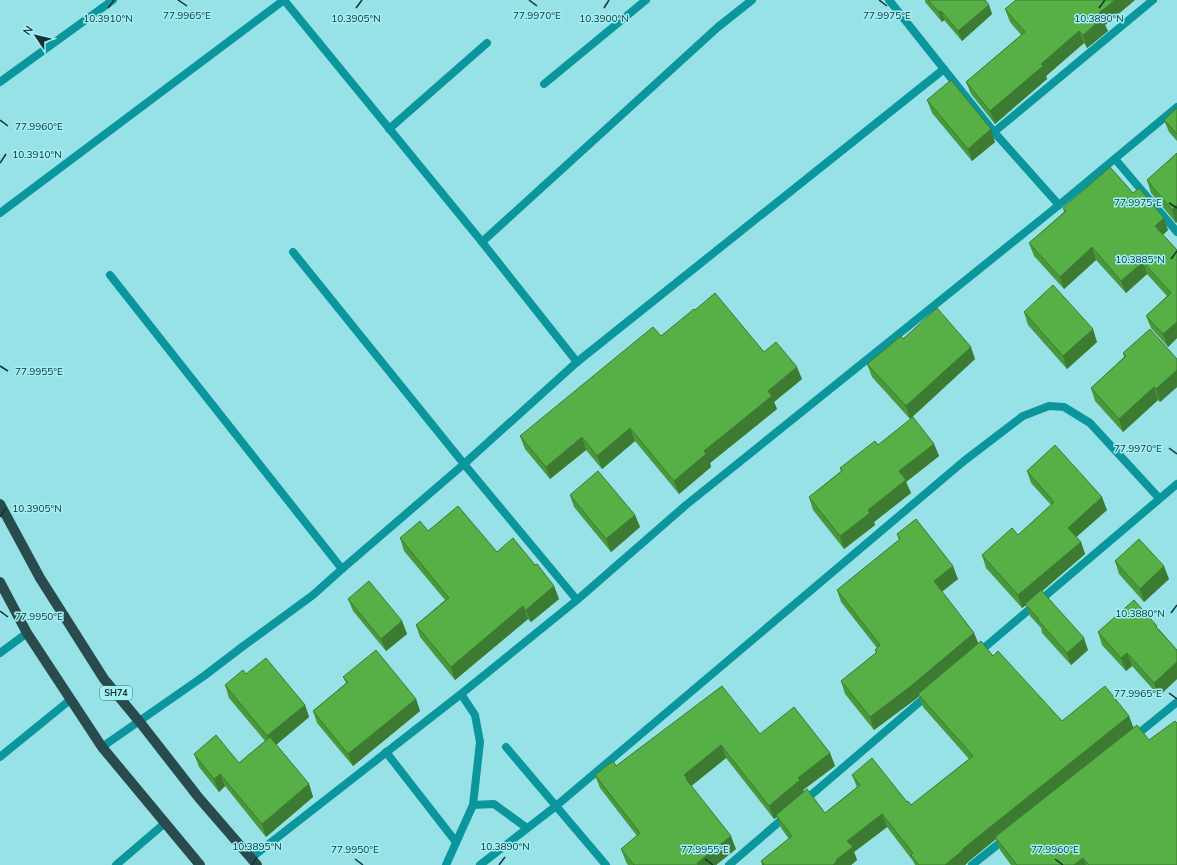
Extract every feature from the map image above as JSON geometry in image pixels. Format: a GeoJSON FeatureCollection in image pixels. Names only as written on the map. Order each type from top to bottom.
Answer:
{"type":"FeatureCollection","features":[{"type":"Feature","properties":{"kind":"main road","name":"SH74"},"geometry":{"type":"LineString","coordinates":[[0,504],[40,578],[104,679],[199,798],[254,861]]}},
{"type":"Feature","properties":{"kind":"main road"},"geometry":{"type":"LineString","coordinates":[[0,582],[27,633],[102,747],[200,865]]}},
{"type":"Feature","properties":{"kind":"street"},"geometry":{"type":"LineString","coordinates":[[0,82],[113,0]]}},
{"type":"Feature","properties":{"kind":"street"},"geometry":{"type":"LineString","coordinates":[[0,213],[284,0],[482,242],[577,362]]}},
{"type":"Feature","properties":{"kind":"street"},"geometry":{"type":"LineString","coordinates":[[544,84],[646,0]]}},
{"type":"Feature","properties":{"kind":"street"},"geometry":{"type":"LineString","coordinates":[[482,242],[718,27],[752,0]]}},
{"type":"Feature","properties":{"kind":"street"},"geometry":{"type":"LineString","coordinates":[[890,0],[994,132],[1059,205]]}},
{"type":"Feature","properties":{"kind":"street"},"geometry":{"type":"LineString","coordinates":[[994,132],[1153,0]]}},
{"type":"Feature","properties":{"kind":"street"},"geometry":{"type":"LineString","coordinates":[[389,129],[487,43]]}},
{"type":"Feature","properties":{"kind":"street"},"geometry":{"type":"LineString","coordinates":[[102,747],[204,676],[313,596],[342,569],[464,464],[577,362],[944,69]]}},
{"type":"Feature","properties":{"kind":"street"},"geometry":{"type":"LineString","coordinates":[[254,861],[386,752],[577,600],[686,505],[1116,159],[1177,108]]}},
{"type":"Feature","properties":{"kind":"street"},"geometry":{"type":"LineString","coordinates":[[1116,159],[1177,232]]}},
{"type":"Feature","properties":{"kind":"street"},"geometry":{"type":"LineString","coordinates":[[292,252],[464,464],[577,600]]}},
{"type":"Feature","properties":{"kind":"street"},"geometry":{"type":"LineString","coordinates":[[110,275],[342,569]]}},
{"type":"Feature","properties":{"kind":"street"},"geometry":{"type":"LineString","coordinates":[[480,865],[556,806],[964,461],[1023,416],[1049,406],[1064,407],[1090,422],[1159,498]]}},
{"type":"Feature","properties":{"kind":"street"},"geometry":{"type":"LineString","coordinates":[[972,658],[1177,484]]}},
{"type":"Feature","properties":{"kind":"street"},"geometry":{"type":"LineString","coordinates":[[0,652],[27,633]]}},
{"type":"Feature","properties":{"kind":"street"},"geometry":{"type":"LineString","coordinates":[[729,865],[935,689]]}},
{"type":"Feature","properties":{"kind":"street"},"geometry":{"type":"LineString","coordinates":[[446,865],[473,805],[480,742],[475,715],[460,694]]}},
{"type":"Feature","properties":{"kind":"street"},"geometry":{"type":"LineString","coordinates":[[0,757],[70,700]]}},
{"type":"Feature","properties":{"kind":"street"},"geometry":{"type":"LineString","coordinates":[[1128,742],[1177,702]]}},
{"type":"Feature","properties":{"kind":"street"},"geometry":{"type":"LineString","coordinates":[[506,747],[606,865]]}},
{"type":"Feature","properties":{"kind":"street"},"geometry":{"type":"LineString","coordinates":[[386,752],[456,842]]}},
{"type":"Feature","properties":{"kind":"street"},"geometry":{"type":"LineString","coordinates":[[473,805],[494,804],[528,828]]}},
{"type":"Feature","properties":{"kind":"street"},"geometry":{"type":"LineString","coordinates":[[116,865],[165,823]]}},
{"type":"Feature","properties":{"kind":"street"},"geometry":{"type":"LineString","coordinates":[[972,865],[1016,830]]}},
{"type":"Feature","properties":{"kind":"building"},"geometry":{"type":"Polygon","coordinates":[[[928,0],[985,0],[989,5],[958,31],[941,11],[939,12],[928,0]]]}},
{"type":"Feature","properties":{"kind":"building"},"geometry":{"type":"Polygon","coordinates":[[[1016,0],[1115,0],[1099,13],[1103,18],[1083,35],[1079,31],[1041,64],[1043,66],[990,111],[966,82],[1025,32],[1005,9],[1016,0]]]}},
{"type":"Feature","properties":{"kind":"building"},"geometry":{"type":"Polygon","coordinates":[[[951,80],[991,129],[968,149],[927,100],[951,80]]]}},
{"type":"Feature","properties":{"kind":"building"},"geometry":{"type":"Polygon","coordinates":[[[1177,108],[1177,134],[1164,120],[1177,108]]]}},
{"type":"Feature","properties":{"kind":"building"},"geometry":{"type":"Polygon","coordinates":[[[1177,153],[1177,205],[1172,210],[1147,180],[1177,153]]]}},
{"type":"Feature","properties":{"kind":"building"},"geometry":{"type":"Polygon","coordinates":[[[1110,167],[1133,193],[1139,188],[1164,218],[1155,226],[1177,250],[1177,322],[1163,334],[1146,316],[1171,293],[1143,262],[1121,281],[1092,247],[1060,277],[1029,243],[1066,211],[1063,208],[1110,167]]]}},
{"type":"Feature","properties":{"kind":"building"},"geometry":{"type":"Polygon","coordinates":[[[1053,285],[1093,329],[1063,356],[1024,312],[1053,285]]]}},
{"type":"Feature","properties":{"kind":"building"},"geometry":{"type":"Polygon","coordinates":[[[715,293],[764,352],[776,342],[797,367],[768,391],[772,396],[704,451],[706,454],[674,481],[630,428],[597,456],[582,437],[546,467],[520,436],[653,327],[661,336],[715,293]]]}},
{"type":"Feature","properties":{"kind":"building"},"geometry":{"type":"Polygon","coordinates":[[[937,308],[971,347],[906,406],[867,364],[901,336],[903,339],[937,308]]]}},
{"type":"Feature","properties":{"kind":"building"},"geometry":{"type":"Polygon","coordinates":[[[1150,329],[1177,359],[1177,370],[1156,389],[1154,387],[1119,419],[1091,388],[1126,356],[1123,353],[1150,329]]]}},
{"type":"Feature","properties":{"kind":"building"},"geometry":{"type":"Polygon","coordinates":[[[913,417],[934,444],[899,471],[906,480],[868,510],[870,513],[840,536],[809,497],[842,471],[840,468],[875,441],[878,445],[913,417]]]}},
{"type":"Feature","properties":{"kind":"building"},"geometry":{"type":"Polygon","coordinates":[[[1055,445],[1102,497],[1068,528],[1081,542],[1018,595],[982,555],[1012,528],[1018,535],[1054,502],[1027,471],[1055,445]]]}},
{"type":"Feature","properties":{"kind":"building"},"geometry":{"type":"Polygon","coordinates":[[[598,471],[635,515],[606,539],[570,495],[598,471]]]}},
{"type":"Feature","properties":{"kind":"building"},"geometry":{"type":"Polygon","coordinates":[[[458,506],[497,552],[513,538],[535,565],[537,564],[554,586],[526,610],[523,606],[451,667],[416,625],[449,598],[400,538],[420,521],[428,531],[458,506]]]}},
{"type":"Feature","properties":{"kind":"building"},"geometry":{"type":"Polygon","coordinates":[[[916,519],[953,566],[934,581],[974,633],[911,686],[870,717],[841,681],[877,652],[875,650],[880,645],[837,590],[900,539],[897,534],[916,519]]]}},
{"type":"Feature","properties":{"kind":"building"},"geometry":{"type":"Polygon","coordinates":[[[1139,539],[1164,566],[1140,589],[1115,561],[1139,539]]]}},
{"type":"Feature","properties":{"kind":"building"},"geometry":{"type":"Polygon","coordinates":[[[369,581],[402,621],[381,639],[348,599],[369,581]]]}},
{"type":"Feature","properties":{"kind":"building"},"geometry":{"type":"Polygon","coordinates":[[[1041,590],[1084,638],[1067,653],[1025,604],[1041,590]]]}},
{"type":"Feature","properties":{"kind":"building"},"geometry":{"type":"Polygon","coordinates":[[[1134,600],[1177,650],[1177,662],[1154,683],[1127,653],[1121,658],[1098,632],[1134,600]]]}},
{"type":"Feature","properties":{"kind":"building"},"geometry":{"type":"Polygon","coordinates":[[[981,641],[993,656],[998,651],[1062,721],[1105,686],[1129,716],[964,848],[945,865],[919,865],[911,855],[913,853],[882,814],[847,841],[853,847],[836,860],[837,861],[833,865],[762,865],[764,864],[761,861],[792,836],[776,815],[807,789],[825,813],[860,785],[852,775],[872,758],[911,805],[973,756],[918,694],[981,641]]]}},
{"type":"Feature","properties":{"kind":"building"},"geometry":{"type":"Polygon","coordinates":[[[376,650],[416,699],[348,754],[313,711],[348,682],[343,677],[376,650]]]}},
{"type":"Feature","properties":{"kind":"building"},"geometry":{"type":"Polygon","coordinates":[[[266,658],[305,705],[267,736],[225,685],[243,670],[246,674],[266,658]]]}},
{"type":"Feature","properties":{"kind":"building"},"geometry":{"type":"Polygon","coordinates":[[[722,686],[760,734],[794,707],[830,753],[798,778],[800,780],[769,806],[721,745],[684,775],[731,836],[697,863],[698,865],[634,865],[621,849],[640,833],[595,775],[613,761],[616,766],[722,686]]]}},
{"type":"Feature","properties":{"kind":"building"},"geometry":{"type":"Polygon","coordinates":[[[1175,721],[1177,723],[1177,865],[1089,865],[1083,858],[1074,865],[1017,865],[995,837],[1137,725],[1149,740],[1175,721]]]}},
{"type":"Feature","properties":{"kind":"building"},"geometry":{"type":"Polygon","coordinates":[[[216,735],[239,763],[270,737],[309,784],[262,824],[220,774],[214,779],[194,754],[216,735]]]}}]}
